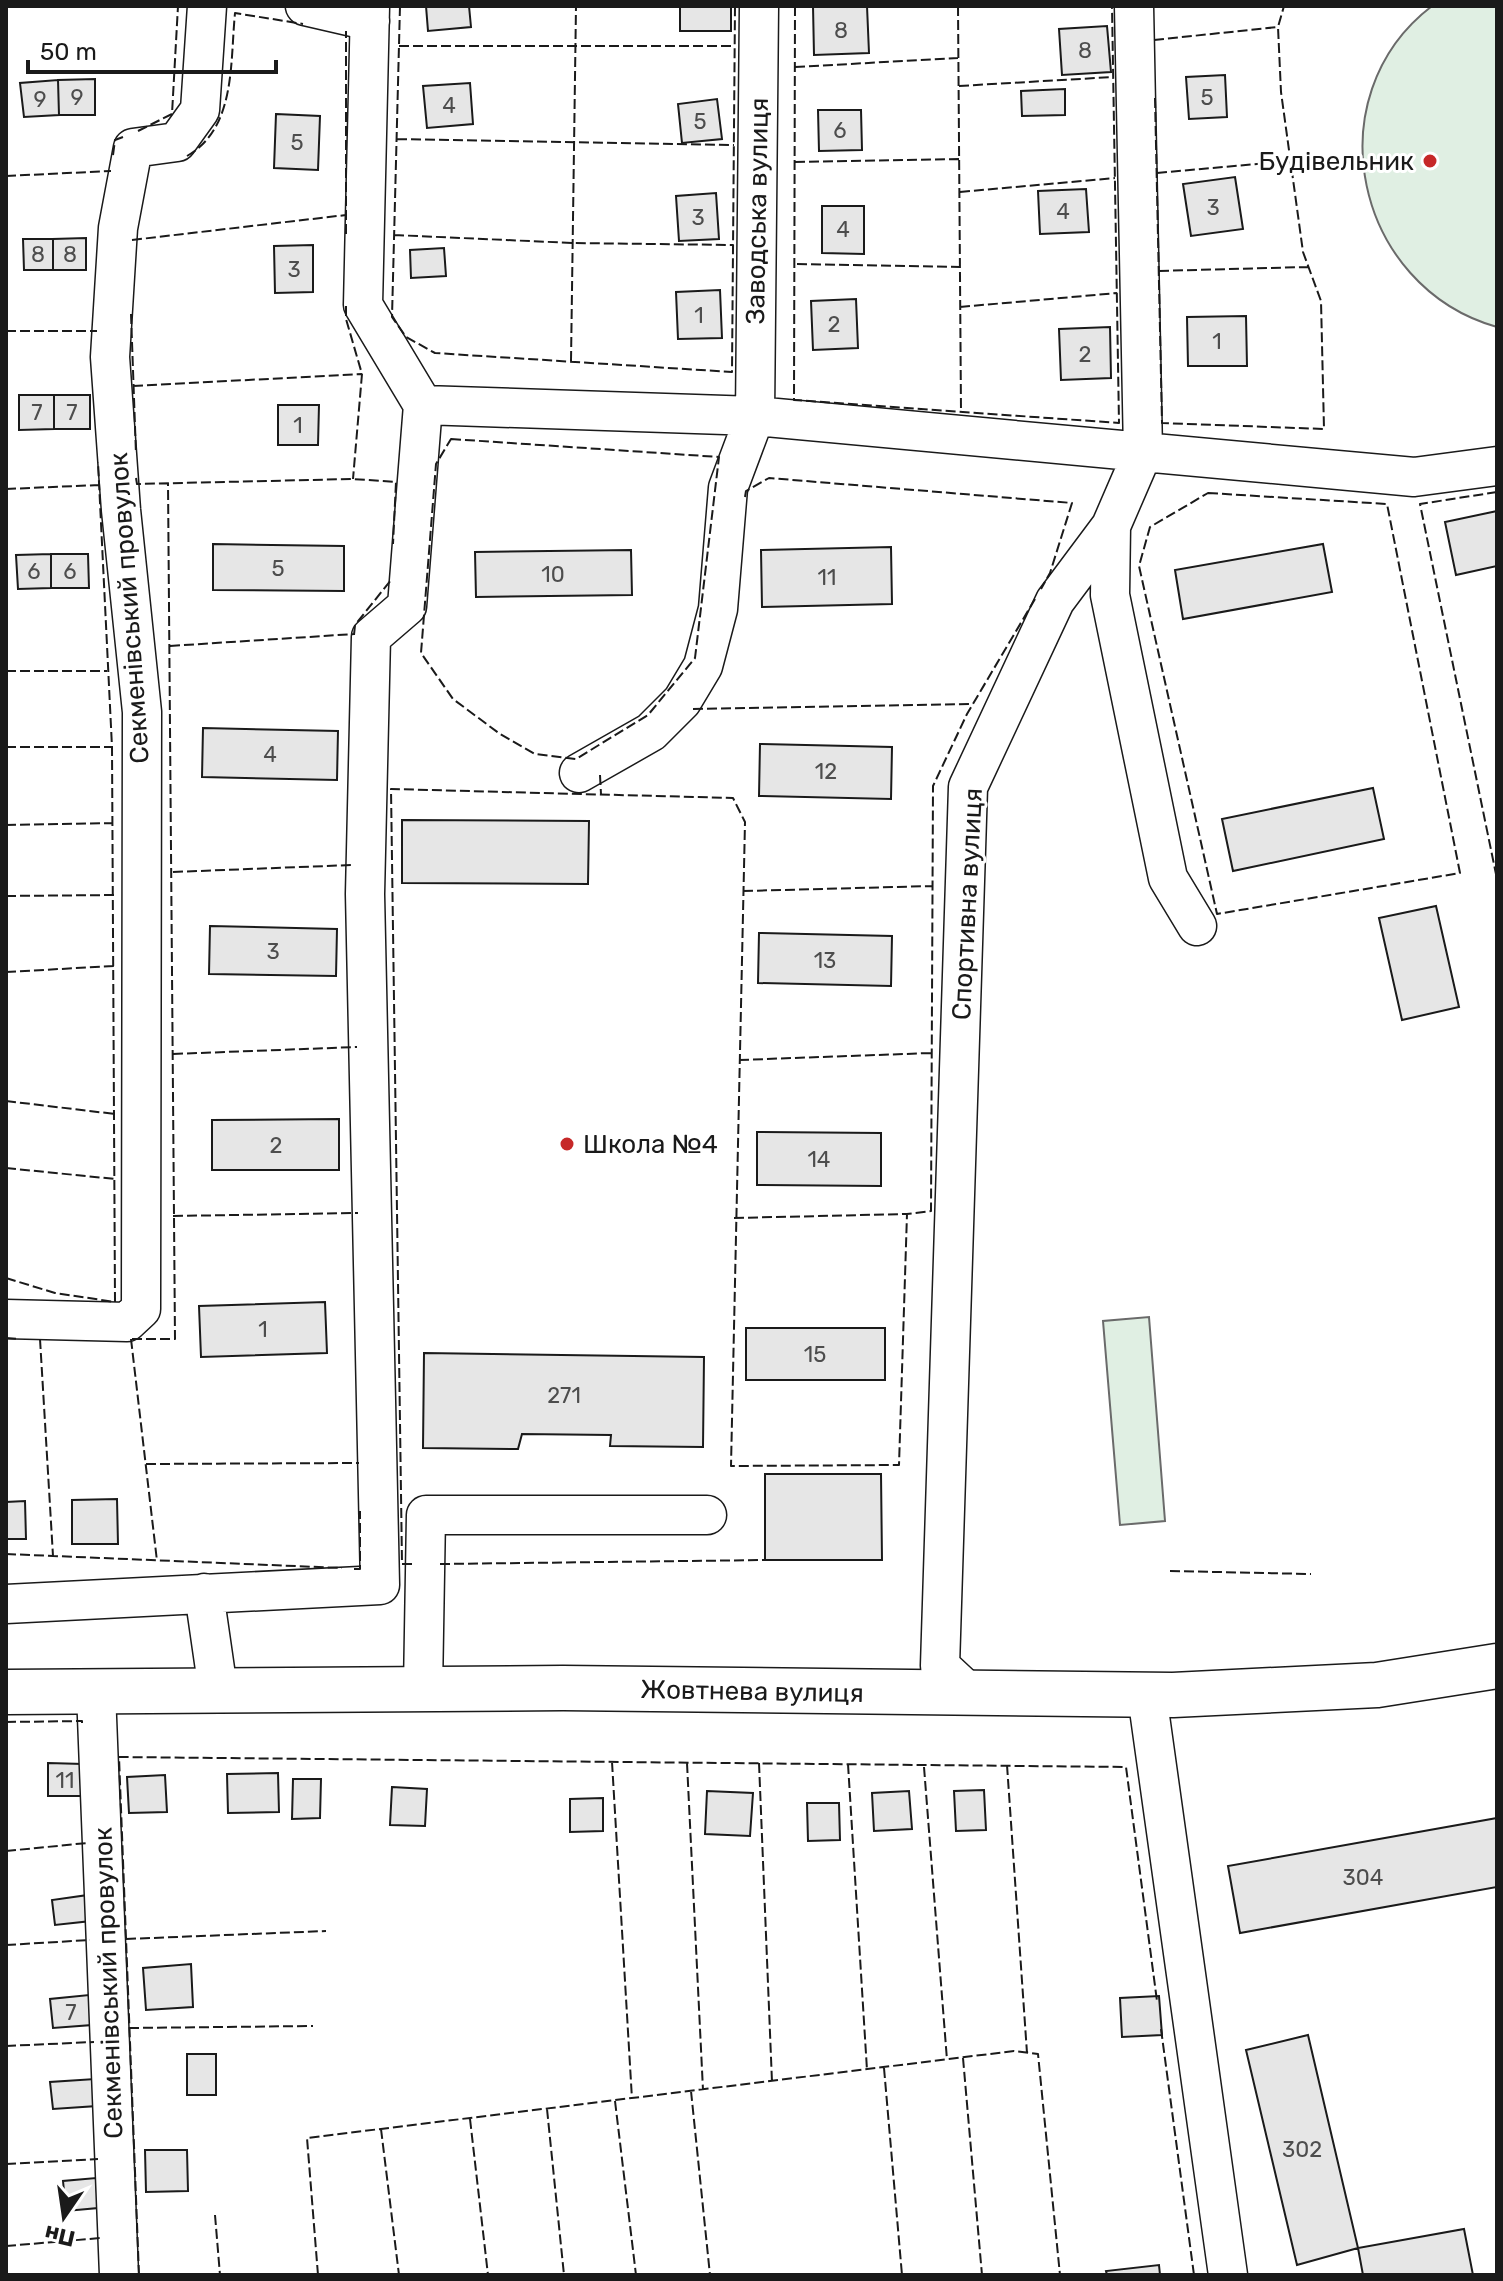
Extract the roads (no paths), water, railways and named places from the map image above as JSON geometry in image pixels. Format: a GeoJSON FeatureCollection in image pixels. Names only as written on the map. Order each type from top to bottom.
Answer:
{"type":"FeatureCollection","features":[{"type":"Feature","properties":{"kind":"main road","name":"Жовтнева вулиця"},"geometry":{"type":"LineString","coordinates":[[6,1692],[423,1689],[1147,1695],[1377,1685],[1497,1666]]}},
{"type":"Feature","properties":{"kind":"street","name":"Секменівський провулок"},"geometry":{"type":"LineString","coordinates":[[6,1319],[127,1322],[141,1309],[142,712],[121,510],[110,357],[118,228],[133,148],[177,142],[200,110],[207,6]]}},
{"type":"Feature","properties":{"kind":"street"},"geometry":{"type":"LineString","coordinates":[[6,1604],[380,1585],[365,894],[371,637],[407,606],[423,405],[363,305],[370,13],[305,6]]}},
{"type":"Feature","properties":{"kind":"street","name":"Заводська вулиця"},"geometry":{"type":"LineString","coordinates":[[579,773],[651,732],[682,701],[703,666],[718,609],[728,488],[755,416],[759,6]]}},
{"type":"Feature","properties":{"kind":"street"},"geometry":{"type":"LineString","coordinates":[[1134,6],[1143,452]]}},
{"type":"Feature","properties":{"kind":"street"},"geometry":{"type":"LineString","coordinates":[[423,405],[755,416],[1414,477],[1497,466]]}},
{"type":"Feature","properties":{"kind":"street","name":"Спортивна вулиця"},"geometry":{"type":"LineString","coordinates":[[970,1694],[940,1666],[968,787],[1055,601],[1111,526],[1143,452]]}},
{"type":"Feature","properties":{"kind":"street"},"geometry":{"type":"LineString","coordinates":[[1111,526],[1110,595],[1168,878],[1197,926]]}},
{"type":"Feature","properties":{"kind":"street"},"geometry":{"type":"LineString","coordinates":[[423,1689],[426,1515],[707,1515]]}},
{"type":"Feature","properties":{"kind":"street"},"geometry":{"type":"LineString","coordinates":[[204,1593],[218,1690]]}},
{"type":"Feature","properties":{"kind":"street","name":"Секменівський провулок"},"geometry":{"type":"LineString","coordinates":[[96,1692],[119,2275]]}},
{"type":"Feature","properties":{"kind":"street"},"geometry":{"type":"LineString","coordinates":[[1147,1695],[1228,2275]]}},
{"type":"Feature","properties":{"kind":"place","name":"Будівельник"},"geometry":{"type":"Point","coordinates":[1430,161]}},
{"type":"Feature","properties":{"kind":"place","name":"Школа №4"},"geometry":{"type":"Point","coordinates":[567,1144]}}]}
